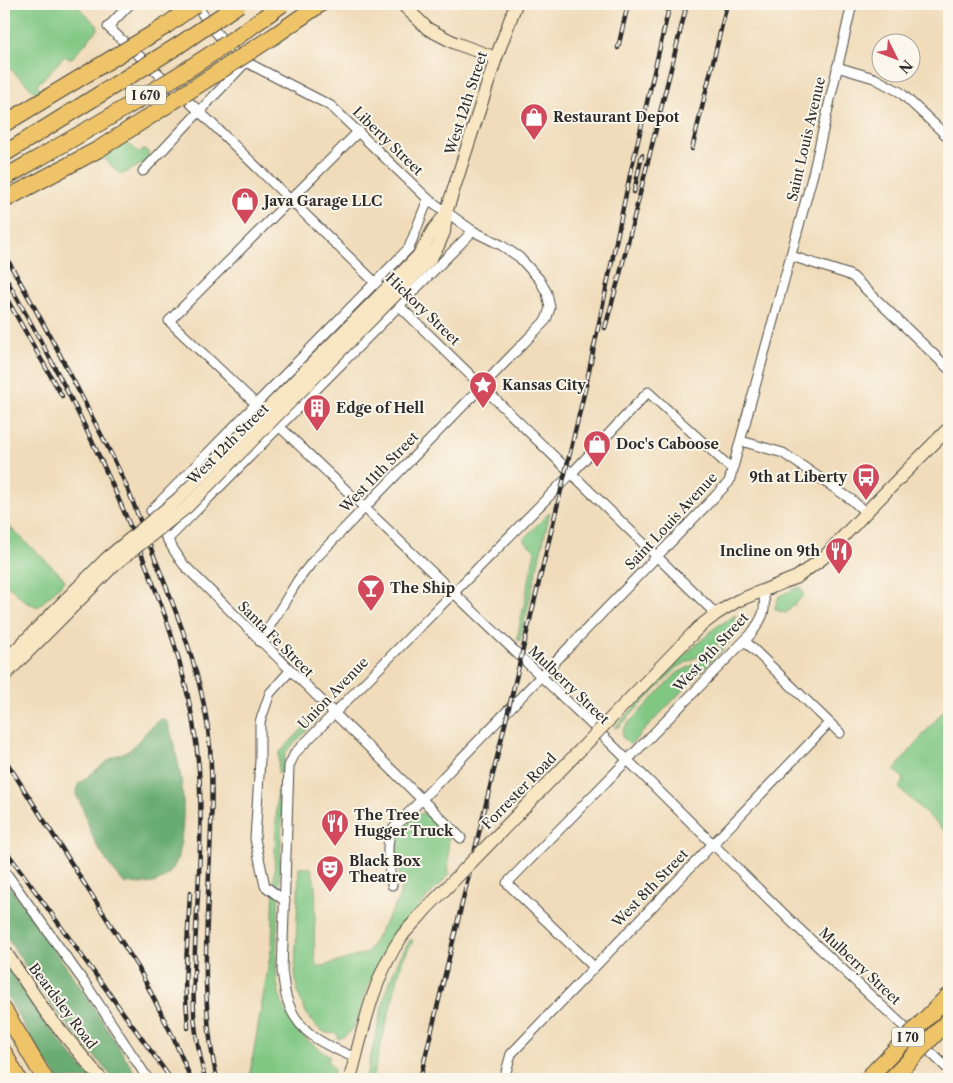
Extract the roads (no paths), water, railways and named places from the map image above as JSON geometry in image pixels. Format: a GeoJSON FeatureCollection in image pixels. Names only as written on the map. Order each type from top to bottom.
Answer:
{"type":"FeatureCollection","features":[{"type":"Feature","properties":{"kind":"highway"},"geometry":{"type":"LineString","coordinates":[[4,124],[164,27],[196,4]]}},
{"type":"Feature","properties":{"kind":"highway","name":"I 670"},"geometry":{"type":"LineString","coordinates":[[4,154],[179,45],[239,4]]}},
{"type":"Feature","properties":{"kind":"highway","name":"I 670"},"geometry":{"type":"LineString","coordinates":[[4,178],[129,106],[256,24],[282,4]]}},
{"type":"Feature","properties":{"kind":"highway"},"geometry":{"type":"LineString","coordinates":[[4,200],[99,149],[274,36],[320,4]]}},
{"type":"Feature","properties":{"kind":"highway","name":"I 70"},"geometry":{"type":"LineString","coordinates":[[867,1079],[949,995]]}},
{"type":"Feature","properties":{"kind":"highway"},"geometry":{"type":"LineString","coordinates":[[4,1010],[45,1079]]}},
{"type":"Feature","properties":{"kind":"highway","name":"I 70"},"geometry":{"type":"LineString","coordinates":[[891,1079],[949,1020]]}},
{"type":"Feature","properties":{"kind":"highway"},"geometry":{"type":"LineString","coordinates":[[4,1022],[45,1079]]}},
{"type":"Feature","properties":{"kind":"highway"},"geometry":{"type":"LineString","coordinates":[[4,1052],[18,1079]]}},
{"type":"Feature","properties":{"kind":"highway"},"geometry":{"type":"LineString","coordinates":[[896,1079],[916,1054]]}},
{"type":"Feature","properties":{"kind":"highway"},"geometry":{"type":"LineString","coordinates":[[4,1062],[18,1079]]}},
{"type":"Feature","properties":{"kind":"main road"},"geometry":{"type":"LineString","coordinates":[[402,4],[428,29],[455,43],[496,58]]}},
{"type":"Feature","properties":{"kind":"main road","name":"West 12th Street"},"geometry":{"type":"LineString","coordinates":[[4,676],[115,564],[187,507],[402,281],[433,230],[446,213],[496,58],[516,4]]}},
{"type":"Feature","properties":{"kind":"main road","name":"West 12th Street"},"geometry":{"type":"LineString","coordinates":[[4,662],[107,558],[178,500],[402,281]]}},
{"type":"Feature","properties":{"kind":"main road"},"geometry":{"type":"LineString","coordinates":[[763,591],[811,569],[949,428]]}},
{"type":"Feature","properties":{"kind":"main road","name":"Forrester Road"},"geometry":{"type":"LineString","coordinates":[[356,1058],[373,998],[388,959],[402,936],[698,628],[737,600],[763,591]]}},
{"type":"Feature","properties":{"kind":"main road","name":"Beardsley Road"},"geometry":{"type":"LineString","coordinates":[[4,950],[47,1014],[101,1079]]}},
{"type":"Feature","properties":{"kind":"main road"},"geometry":{"type":"LineString","coordinates":[[350,1079],[356,1058]]}},
{"type":"Feature","properties":{"kind":"street","name":"Hickory Street"},"geometry":{"type":"LineString","coordinates":[[130,4],[108,27],[200,112],[716,614]]}},
{"type":"Feature","properties":{"kind":"street","name":"Liberty Street"},"geometry":{"type":"LineString","coordinates":[[196,4],[211,28],[223,42],[246,62],[331,106],[446,213],[519,257],[539,279],[547,292],[550,308]]}},
{"type":"Feature","properties":{"kind":"street","name":"Saint Louis Avenue"},"geometry":{"type":"LineString","coordinates":[[392,885],[388,847],[392,830],[728,482],[733,470],[792,256],[852,4]]}},
{"type":"Feature","properties":{"kind":"street"},"geometry":{"type":"LineString","coordinates":[[143,171],[246,62]]}},
{"type":"Feature","properties":{"kind":"street"},"geometry":{"type":"LineString","coordinates":[[837,67],[874,78],[900,92],[949,138]]}},
{"type":"Feature","properties":{"kind":"street"},"geometry":{"type":"LineString","coordinates":[[290,200],[359,132]]}},
{"type":"Feature","properties":{"kind":"street","name":"West 12th Street"},"geometry":{"type":"LineString","coordinates":[[151,511],[409,248],[428,198]]}},
{"type":"Feature","properties":{"kind":"street","name":"Mulberry Street"},"geometry":{"type":"LineString","coordinates":[[290,200],[169,321],[590,724],[795,925],[949,1070]]}},
{"type":"Feature","properties":{"kind":"street","name":"West 12th Street"},"geometry":{"type":"LineString","coordinates":[[168,539],[343,360],[399,307],[473,231]]}},
{"type":"Feature","properties":{"kind":"street"},"geometry":{"type":"LineString","coordinates":[[792,256],[853,277],[949,369]]}},
{"type":"Feature","properties":{"kind":"street"},"geometry":{"type":"LineString","coordinates":[[276,408],[388,295]]}},
{"type":"Feature","properties":{"kind":"street","name":"West 11th Street"},"geometry":{"type":"LineString","coordinates":[[260,642],[298,580],[313,561],[364,506],[546,320],[550,308]]}},
{"type":"Feature","properties":{"kind":"street","name":"Union Avenue"},"geometry":{"type":"LineString","coordinates":[[356,1058],[325,1046],[308,1034],[297,1020],[287,1002],[282,971],[289,766],[295,753],[572,473],[648,392],[733,470]]}},
{"type":"Feature","properties":{"kind":"street"},"geometry":{"type":"LineString","coordinates":[[741,441],[783,453],[852,500],[866,513]]}},
{"type":"Feature","properties":{"kind":"street","name":"Santa Fe Street"},"geometry":{"type":"LineString","coordinates":[[151,511],[168,539],[171,549],[184,565],[420,800],[461,838]]}},
{"type":"Feature","properties":{"kind":"street","name":"West 9th Street"},"geometry":{"type":"LineString","coordinates":[[594,967],[507,883],[745,641],[763,615],[766,605],[763,591]]}},
{"type":"Feature","properties":{"kind":"street"},"geometry":{"type":"LineString","coordinates":[[745,641],[840,733]]}},
{"type":"Feature","properties":{"kind":"street"},"geometry":{"type":"LineString","coordinates":[[285,901],[264,886],[255,839],[260,760],[260,722],[270,693],[290,671]]}},
{"type":"Feature","properties":{"kind":"street","name":"West 8th Street"},"geometry":{"type":"LineString","coordinates":[[504,1079],[511,1054],[829,723]]}},
{"type":"Feature","properties":{"kind":"street"},"geometry":{"type":"LineString","coordinates":[[4,870],[89,989],[148,1079]]}},
{"type":"Feature","properties":{"kind":"railway"},"geometry":{"type":"LineString","coordinates":[[618,48],[628,4]]}},
{"type":"Feature","properties":{"kind":"railway"},"geometry":{"type":"LineString","coordinates":[[420,1079],[585,390],[630,175],[670,4]]}},
{"type":"Feature","properties":{"kind":"railway"},"geometry":{"type":"LineString","coordinates":[[605,328],[687,4]]}},
{"type":"Feature","properties":{"kind":"railway"},"geometry":{"type":"LineString","coordinates":[[692,149],[727,4]]}},
{"type":"Feature","properties":{"kind":"railway"},"geometry":{"type":"LineString","coordinates":[[634,192],[642,155]]}},
{"type":"Feature","properties":{"kind":"railway"},"geometry":{"type":"LineString","coordinates":[[4,254],[58,351],[124,480],[177,614],[198,679],[210,747],[212,789],[206,997],[217,1079]]}},
{"type":"Feature","properties":{"kind":"railway"},"geometry":{"type":"LineString","coordinates":[[4,275],[60,377],[111,481],[152,579],[171,632],[186,686],[199,770],[200,859],[193,997],[196,1032],[205,1079]]}},
{"type":"Feature","properties":{"kind":"railway"},"geometry":{"type":"LineString","coordinates":[[4,294],[62,396]]}},
{"type":"Feature","properties":{"kind":"railway"},"geometry":{"type":"LineString","coordinates":[[4,758],[139,969],[173,1037],[191,1079]]}},
{"type":"Feature","properties":{"kind":"railway"},"geometry":{"type":"LineString","coordinates":[[4,848],[171,1079]]}},
{"type":"Feature","properties":{"kind":"railway"},"geometry":{"type":"LineString","coordinates":[[188,1028],[185,983],[190,893]]}},
{"type":"Feature","properties":{"kind":"place","name":"Restaurant Depot"},"geometry":{"type":"Point","coordinates":[534,141]}},
{"type":"Feature","properties":{"kind":"place","name":"Java Garage LLC"},"geometry":{"type":"Point","coordinates":[245,225]}},
{"type":"Feature","properties":{"kind":"place","name":"Kansas City"},"geometry":{"type":"Point","coordinates":[483,409]}},
{"type":"Feature","properties":{"kind":"place","name":"Edge of Hell"},"geometry":{"type":"Point","coordinates":[317,432]}},
{"type":"Feature","properties":{"kind":"place","name":"Doc's Caboose"},"geometry":{"type":"Point","coordinates":[597,468]}},
{"type":"Feature","properties":{"kind":"place","name":"9th at Liberty"},"geometry":{"type":"Point","coordinates":[866,501]}},
{"type":"Feature","properties":{"kind":"place","name":"Incline on 9th"},"geometry":{"type":"Point","coordinates":[839,575]}},
{"type":"Feature","properties":{"kind":"place","name":"The Ship"},"geometry":{"type":"Point","coordinates":[371,612]}},
{"type":"Feature","properties":{"kind":"place","name":"The Tree Hugger Truck"},"geometry":{"type":"Point","coordinates":[335,847]}},
{"type":"Feature","properties":{"kind":"place","name":"Black Box Theatre"},"geometry":{"type":"Point","coordinates":[330,893]}}]}
